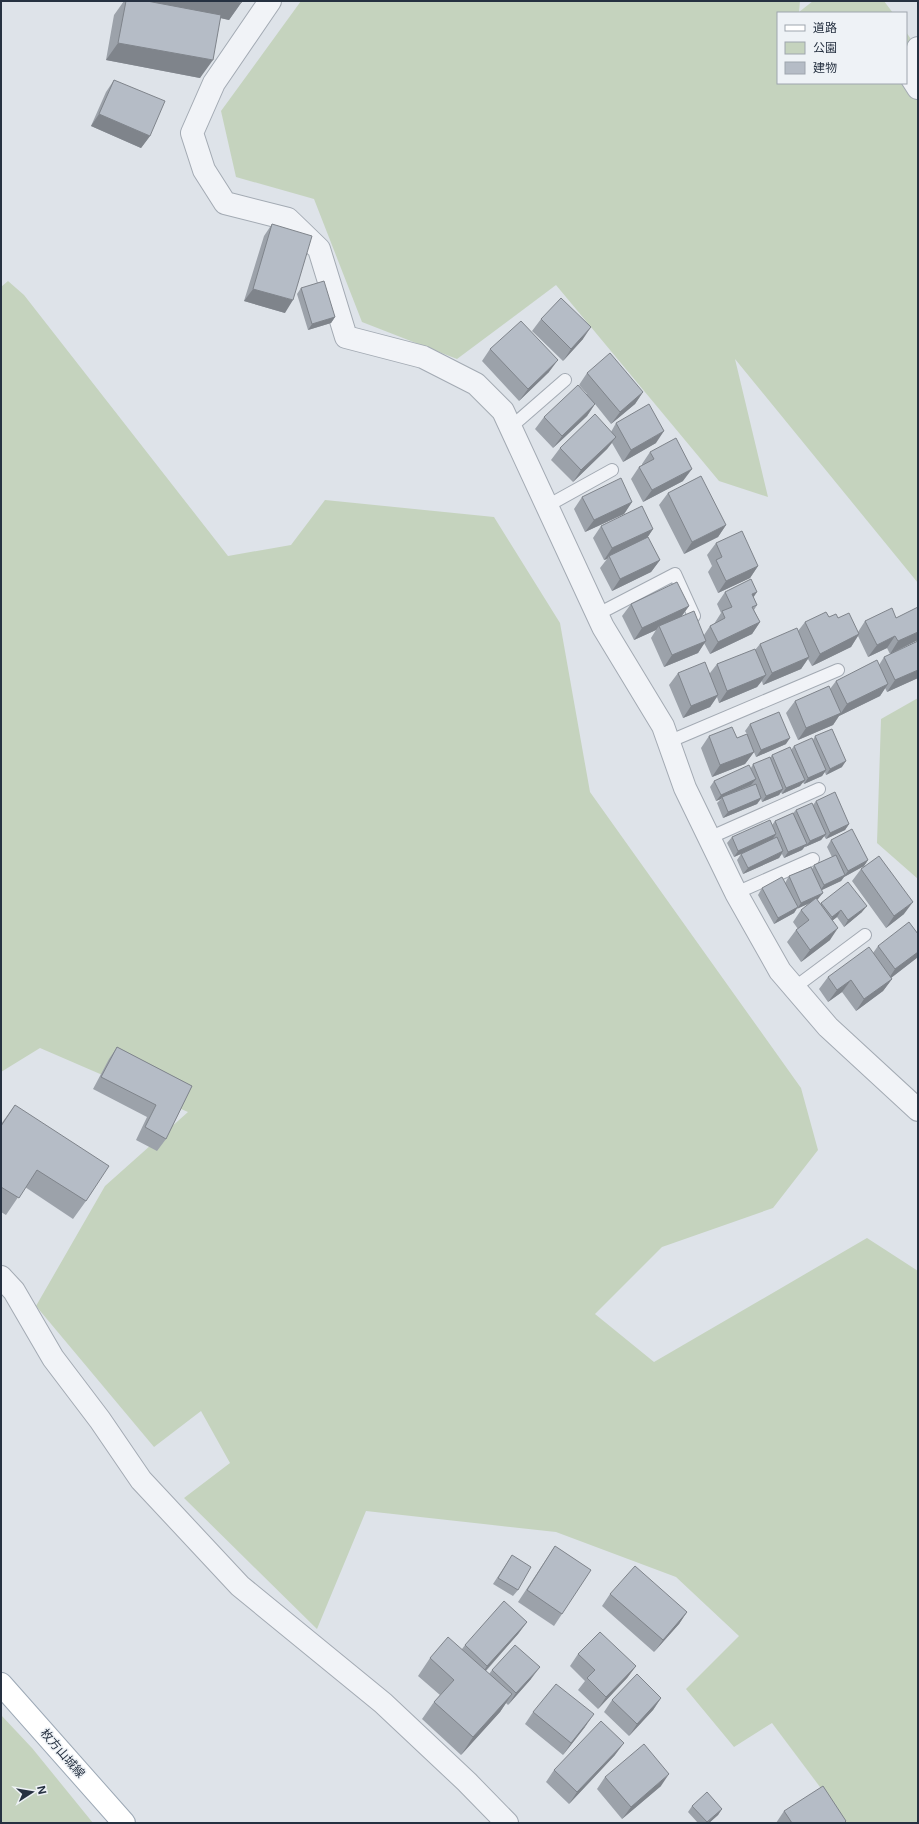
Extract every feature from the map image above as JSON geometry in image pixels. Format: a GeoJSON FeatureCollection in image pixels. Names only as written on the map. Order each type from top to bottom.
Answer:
{"type":"FeatureCollection","features":[{"type":"Feature","properties":{"kind":"main road","name":"枚方山城線"},"geometry":{"type":"LineString","coordinates":[[1,1684],[124,1823]]}},
{"type":"Feature","properties":{"kind":"street"},"geometry":{"type":"LineString","coordinates":[[270,1],[214,83],[192,133],[204,170],[225,203],[288,219],[319,249],[346,337],[423,357],[476,384],[503,411],[603,627],[663,726],[685,788],[736,893],[780,971],[828,1027],[918,1110]]}},
{"type":"Feature","properties":{"kind":"street"},"geometry":{"type":"LineString","coordinates":[[918,48],[911,77],[918,88]]}},
{"type":"Feature","properties":{"kind":"street"},"geometry":{"type":"LineString","coordinates":[[1,1277],[14,1291],[53,1358],[100,1420],[141,1480],[240,1586],[383,1703],[467,1782],[507,1823]]}},
{"type":"Feature","properties":{"kind":"lane"},"geometry":{"type":"LineString","coordinates":[[511,427],[565,380]]}},
{"type":"Feature","properties":{"kind":"lane"},"geometry":{"type":"LineString","coordinates":[[547,506],[612,470]]}},
{"type":"Feature","properties":{"kind":"lane"},"geometry":{"type":"LineString","coordinates":[[598,614],[675,574],[694,616]]}},
{"type":"Feature","properties":{"kind":"lane"},"geometry":{"type":"LineString","coordinates":[[668,742],[838,670]]}},
{"type":"Feature","properties":{"kind":"lane"},"geometry":{"type":"LineString","coordinates":[[709,838],[819,789]]}},
{"type":"Feature","properties":{"kind":"lane"},"geometry":{"type":"LineString","coordinates":[[736,893],[813,859]]}},
{"type":"Feature","properties":{"kind":"lane"},"geometry":{"type":"LineString","coordinates":[[794,988],[865,935]]}},
{"type":"Feature","properties":{"kind":"green space"},"geometry":{"type":"Polygon","coordinates":[[[301,1],[800,1],[799,12],[777,12],[777,84],[907,84],[907,33],[918,49],[918,583],[735,359],[768,497],[719,481],[556,285],[457,359],[362,322],[314,199],[236,177],[221,111],[301,1]]]}},
{"type":"Feature","properties":{"kind":"green space"},"geometry":{"type":"Polygon","coordinates":[[[813,1],[884,1],[892,12],[799,12],[813,1]]]}},
{"type":"Feature","properties":{"kind":"green space"},"geometry":{"type":"Polygon","coordinates":[[[8,281],[24,295],[228,556],[291,545],[325,500],[494,517],[560,623],[590,792],[801,1088],[818,1150],[773,1208],[662,1247],[595,1314],[654,1362],[867,1238],[918,1271],[918,1823],[847,1823],[772,1723],[734,1747],[686,1689],[739,1636],[676,1577],[556,1532],[366,1511],[317,1629],[184,1498],[230,1463],[201,1411],[154,1447],[36,1306],[105,1186],[188,1112],[40,1048],[1,1072],[1,287],[8,281]]]}},
{"type":"Feature","properties":{"kind":"green space"},"geometry":{"type":"Polygon","coordinates":[[[918,698],[918,879],[877,843],[881,719],[918,698]]]}},
{"type":"Feature","properties":{"kind":"green space"},"geometry":{"type":"Polygon","coordinates":[[[1,1715],[32,1748],[93,1823],[1,1823],[1,1715]]]}},
{"type":"Feature","properties":{"kind":"building"},"geometry":{"type":"Polygon","coordinates":[[[126,1],[147,1],[221,15],[213,60],[118,43],[126,1]]]}},
{"type":"Feature","properties":{"kind":"building"},"geometry":{"type":"Polygon","coordinates":[[[114,80],[165,101],[150,136],[99,114],[114,80]]]}},
{"type":"Feature","properties":{"kind":"building"},"geometry":{"type":"Polygon","coordinates":[[[272,224],[312,236],[293,300],[253,289],[272,224]]]}},
{"type":"Feature","properties":{"kind":"building"},"geometry":{"type":"Polygon","coordinates":[[[324,281],[335,317],[312,324],[301,288],[324,281]]]}},
{"type":"Feature","properties":{"kind":"building"},"geometry":{"type":"Polygon","coordinates":[[[561,298],[591,327],[571,349],[541,319],[561,298]]]}},
{"type":"Feature","properties":{"kind":"building"},"geometry":{"type":"Polygon","coordinates":[[[521,321],[558,360],[528,389],[490,349],[521,321]]]}},
{"type":"Feature","properties":{"kind":"building"},"geometry":{"type":"Polygon","coordinates":[[[610,353],[643,392],[620,412],[587,373],[610,353]]]}},
{"type":"Feature","properties":{"kind":"building"},"geometry":{"type":"Polygon","coordinates":[[[578,385],[595,404],[562,436],[544,417],[578,385]]]}},
{"type":"Feature","properties":{"kind":"building"},"geometry":{"type":"Polygon","coordinates":[[[649,404],[664,431],[631,450],[616,423],[649,404]]]}},
{"type":"Feature","properties":{"kind":"building"},"geometry":{"type":"Polygon","coordinates":[[[595,414],[616,437],[581,470],[560,448],[595,414]]]}},
{"type":"Feature","properties":{"kind":"building"},"geometry":{"type":"Polygon","coordinates":[[[676,438],[692,469],[652,490],[639,467],[654,459],[650,452],[676,438]]]}},
{"type":"Feature","properties":{"kind":"building"},"geometry":{"type":"Polygon","coordinates":[[[701,476],[726,525],[692,542],[668,493],[701,476]]]}},
{"type":"Feature","properties":{"kind":"building"},"geometry":{"type":"Polygon","coordinates":[[[621,478],[632,502],[594,520],[582,497],[621,478]]]}},
{"type":"Feature","properties":{"kind":"building"},"geometry":{"type":"Polygon","coordinates":[[[642,506],[653,529],[612,548],[601,526],[642,506]]]}},
{"type":"Feature","properties":{"kind":"building"},"geometry":{"type":"Polygon","coordinates":[[[742,531],[758,566],[726,581],[716,560],[722,557],[716,543],[742,531]]]}},
{"type":"Feature","properties":{"kind":"building"},"geometry":{"type":"Polygon","coordinates":[[[648,537],[660,560],[620,579],[609,556],[648,537]]]}},
{"type":"Feature","properties":{"kind":"building"},"geometry":{"type":"Polygon","coordinates":[[[751,579],[757,592],[752,594],[757,605],[752,607],[760,622],[718,642],[710,626],[725,618],[722,611],[732,607],[725,592],[751,579]]]}},
{"type":"Feature","properties":{"kind":"building"},"geometry":{"type":"Polygon","coordinates":[[[677,582],[689,606],[642,628],[631,604],[677,582]]]}},
{"type":"Feature","properties":{"kind":"building"},"geometry":{"type":"Polygon","coordinates":[[[918,607],[918,632],[898,641],[895,636],[877,645],[865,621],[892,608],[896,618],[918,607]]]}},
{"type":"Feature","properties":{"kind":"building"},"geometry":{"type":"Polygon","coordinates":[[[694,611],[706,641],[672,655],[659,626],[694,611]]]}},
{"type":"Feature","properties":{"kind":"building"},"geometry":{"type":"Polygon","coordinates":[[[826,612],[829,617],[836,614],[838,618],[849,613],[859,634],[820,654],[805,622],[826,612]]]}},
{"type":"Feature","properties":{"kind":"building"},"geometry":{"type":"Polygon","coordinates":[[[797,628],[809,657],[772,673],[760,644],[797,628]]]}},
{"type":"Feature","properties":{"kind":"building"},"geometry":{"type":"Polygon","coordinates":[[[918,641],[918,670],[895,680],[884,657],[918,641]]]}},
{"type":"Feature","properties":{"kind":"building"},"geometry":{"type":"Polygon","coordinates":[[[755,649],[766,675],[727,691],[717,664],[755,649]]]}},
{"type":"Feature","properties":{"kind":"building"},"geometry":{"type":"Polygon","coordinates":[[[877,660],[888,684],[847,704],[836,681],[877,660]]]}},
{"type":"Feature","properties":{"kind":"building"},"geometry":{"type":"Polygon","coordinates":[[[705,662],[718,695],[691,706],[678,673],[705,662]]]}},
{"type":"Feature","properties":{"kind":"building"},"geometry":{"type":"Polygon","coordinates":[[[829,686],[841,713],[806,728],[795,701],[829,686]]]}},
{"type":"Feature","properties":{"kind":"building"},"geometry":{"type":"Polygon","coordinates":[[[779,712],[790,738],[761,750],[750,724],[779,712]]]}},
{"type":"Feature","properties":{"kind":"building"},"geometry":{"type":"Polygon","coordinates":[[[732,727],[737,738],[747,734],[754,752],[720,765],[709,736],[732,727]]]}},
{"type":"Feature","properties":{"kind":"building"},"geometry":{"type":"Polygon","coordinates":[[[832,729],[846,761],[830,769],[815,736],[832,729]]]}},
{"type":"Feature","properties":{"kind":"building"},"geometry":{"type":"Polygon","coordinates":[[[812,738],[826,770],[808,778],[794,746],[812,738]]]}},
{"type":"Feature","properties":{"kind":"building"},"geometry":{"type":"Polygon","coordinates":[[[790,747],[805,780],[786,788],[772,755],[790,747]]]}},
{"type":"Feature","properties":{"kind":"building"},"geometry":{"type":"Polygon","coordinates":[[[770,757],[783,789],[766,796],[753,764],[770,757]]]}},
{"type":"Feature","properties":{"kind":"building"},"geometry":{"type":"Polygon","coordinates":[[[749,765],[756,779],[721,795],[714,781],[749,765]]]}},
{"type":"Feature","properties":{"kind":"building"},"geometry":{"type":"Polygon","coordinates":[[[756,784],[761,798],[728,812],[722,797],[756,784]]]}},
{"type":"Feature","properties":{"kind":"building"},"geometry":{"type":"Polygon","coordinates":[[[835,792],[849,824],[830,833],[816,801],[835,792]]]}},
{"type":"Feature","properties":{"kind":"building"},"geometry":{"type":"Polygon","coordinates":[[[812,803],[826,834],[810,841],[796,810],[812,803]]]}},
{"type":"Feature","properties":{"kind":"building"},"geometry":{"type":"Polygon","coordinates":[[[793,813],[807,844],[788,852],[775,821],[793,813]]]}},
{"type":"Feature","properties":{"kind":"building"},"geometry":{"type":"Polygon","coordinates":[[[770,820],[776,834],[738,851],[732,837],[770,820]]]}},
{"type":"Feature","properties":{"kind":"building"},"geometry":{"type":"Polygon","coordinates":[[[852,829],[868,860],[848,871],[831,840],[852,829]]]}},
{"type":"Feature","properties":{"kind":"building"},"geometry":{"type":"Polygon","coordinates":[[[777,837],[783,851],[748,868],[741,854],[777,837]]]}},
{"type":"Feature","properties":{"kind":"building"},"geometry":{"type":"Polygon","coordinates":[[[836,855],[845,875],[824,885],[814,865],[836,855]]]}},
{"type":"Feature","properties":{"kind":"building"},"geometry":{"type":"Polygon","coordinates":[[[879,856],[913,902],[894,916],[861,869],[879,856]]]}},
{"type":"Feature","properties":{"kind":"building"},"geometry":{"type":"Polygon","coordinates":[[[811,867],[823,893],[801,903],[789,876],[811,867]]]}},
{"type":"Feature","properties":{"kind":"building"},"geometry":{"type":"Polygon","coordinates":[[[782,877],[798,907],[778,918],[762,888],[782,877]]]}},
{"type":"Feature","properties":{"kind":"building"},"geometry":{"type":"Polygon","coordinates":[[[848,882],[867,906],[848,920],[841,910],[832,917],[821,903],[848,882]]]}},
{"type":"Feature","properties":{"kind":"building"},"geometry":{"type":"Polygon","coordinates":[[[816,898],[838,928],[810,950],[796,930],[809,920],[801,910],[816,898]]]}},
{"type":"Feature","properties":{"kind":"building"},"geometry":{"type":"Polygon","coordinates":[[[909,922],[918,934],[918,952],[895,969],[878,946],[909,922]]]}},
{"type":"Feature","properties":{"kind":"building"},"geometry":{"type":"Polygon","coordinates":[[[869,947],[892,979],[864,999],[851,980],[837,990],[828,977],[869,947]]]}},
{"type":"Feature","properties":{"kind":"building"},"geometry":{"type":"Polygon","coordinates":[[[117,1047],[192,1086],[166,1139],[145,1127],[156,1105],[101,1077],[117,1047]]]}},
{"type":"Feature","properties":{"kind":"building"},"geometry":{"type":"Polygon","coordinates":[[[15,1105],[109,1166],[86,1201],[37,1170],[19,1198],[1,1187],[1,1126],[15,1105]]]}},
{"type":"Feature","properties":{"kind":"building"},"geometry":{"type":"Polygon","coordinates":[[[555,1546],[591,1570],[562,1614],[527,1590],[555,1546]]]}},
{"type":"Feature","properties":{"kind":"building"},"geometry":{"type":"Polygon","coordinates":[[[512,1555],[531,1567],[518,1590],[498,1578],[512,1555]]]}},
{"type":"Feature","properties":{"kind":"building"},"geometry":{"type":"Polygon","coordinates":[[[635,1566],[687,1612],[663,1640],[610,1594],[635,1566]]]}},
{"type":"Feature","properties":{"kind":"building"},"geometry":{"type":"Polygon","coordinates":[[[504,1601],[527,1622],[487,1666],[465,1645],[504,1601]]]}},
{"type":"Feature","properties":{"kind":"building"},"geometry":{"type":"Polygon","coordinates":[[[600,1632],[636,1666],[606,1697],[587,1678],[595,1670],[578,1654],[600,1632]]]}},
{"type":"Feature","properties":{"kind":"building"},"geometry":{"type":"Polygon","coordinates":[[[448,1637],[512,1694],[473,1737],[434,1702],[454,1680],[430,1658],[448,1637]]]}},
{"type":"Feature","properties":{"kind":"building"},"geometry":{"type":"Polygon","coordinates":[[[515,1645],[540,1667],[516,1693],[492,1670],[515,1645]]]}},
{"type":"Feature","properties":{"kind":"building"},"geometry":{"type":"Polygon","coordinates":[[[637,1674],[661,1698],[637,1724],[612,1700],[637,1674]]]}},
{"type":"Feature","properties":{"kind":"building"},"geometry":{"type":"Polygon","coordinates":[[[556,1684],[594,1714],[571,1743],[533,1712],[556,1684]]]}},
{"type":"Feature","properties":{"kind":"building"},"geometry":{"type":"Polygon","coordinates":[[[601,1721],[624,1743],[577,1792],[554,1770],[601,1721]]]}},
{"type":"Feature","properties":{"kind":"building"},"geometry":{"type":"Polygon","coordinates":[[[644,1744],[669,1774],[631,1807],[605,1777],[644,1744]]]}},
{"type":"Feature","properties":{"kind":"building"},"geometry":{"type":"Polygon","coordinates":[[[823,1786],[846,1821],[844,1823],[792,1823],[784,1811],[823,1786]]]}},
{"type":"Feature","properties":{"kind":"building"},"geometry":{"type":"Polygon","coordinates":[[[707,1792],[722,1809],[707,1822],[692,1806],[707,1792]]]}}]}
